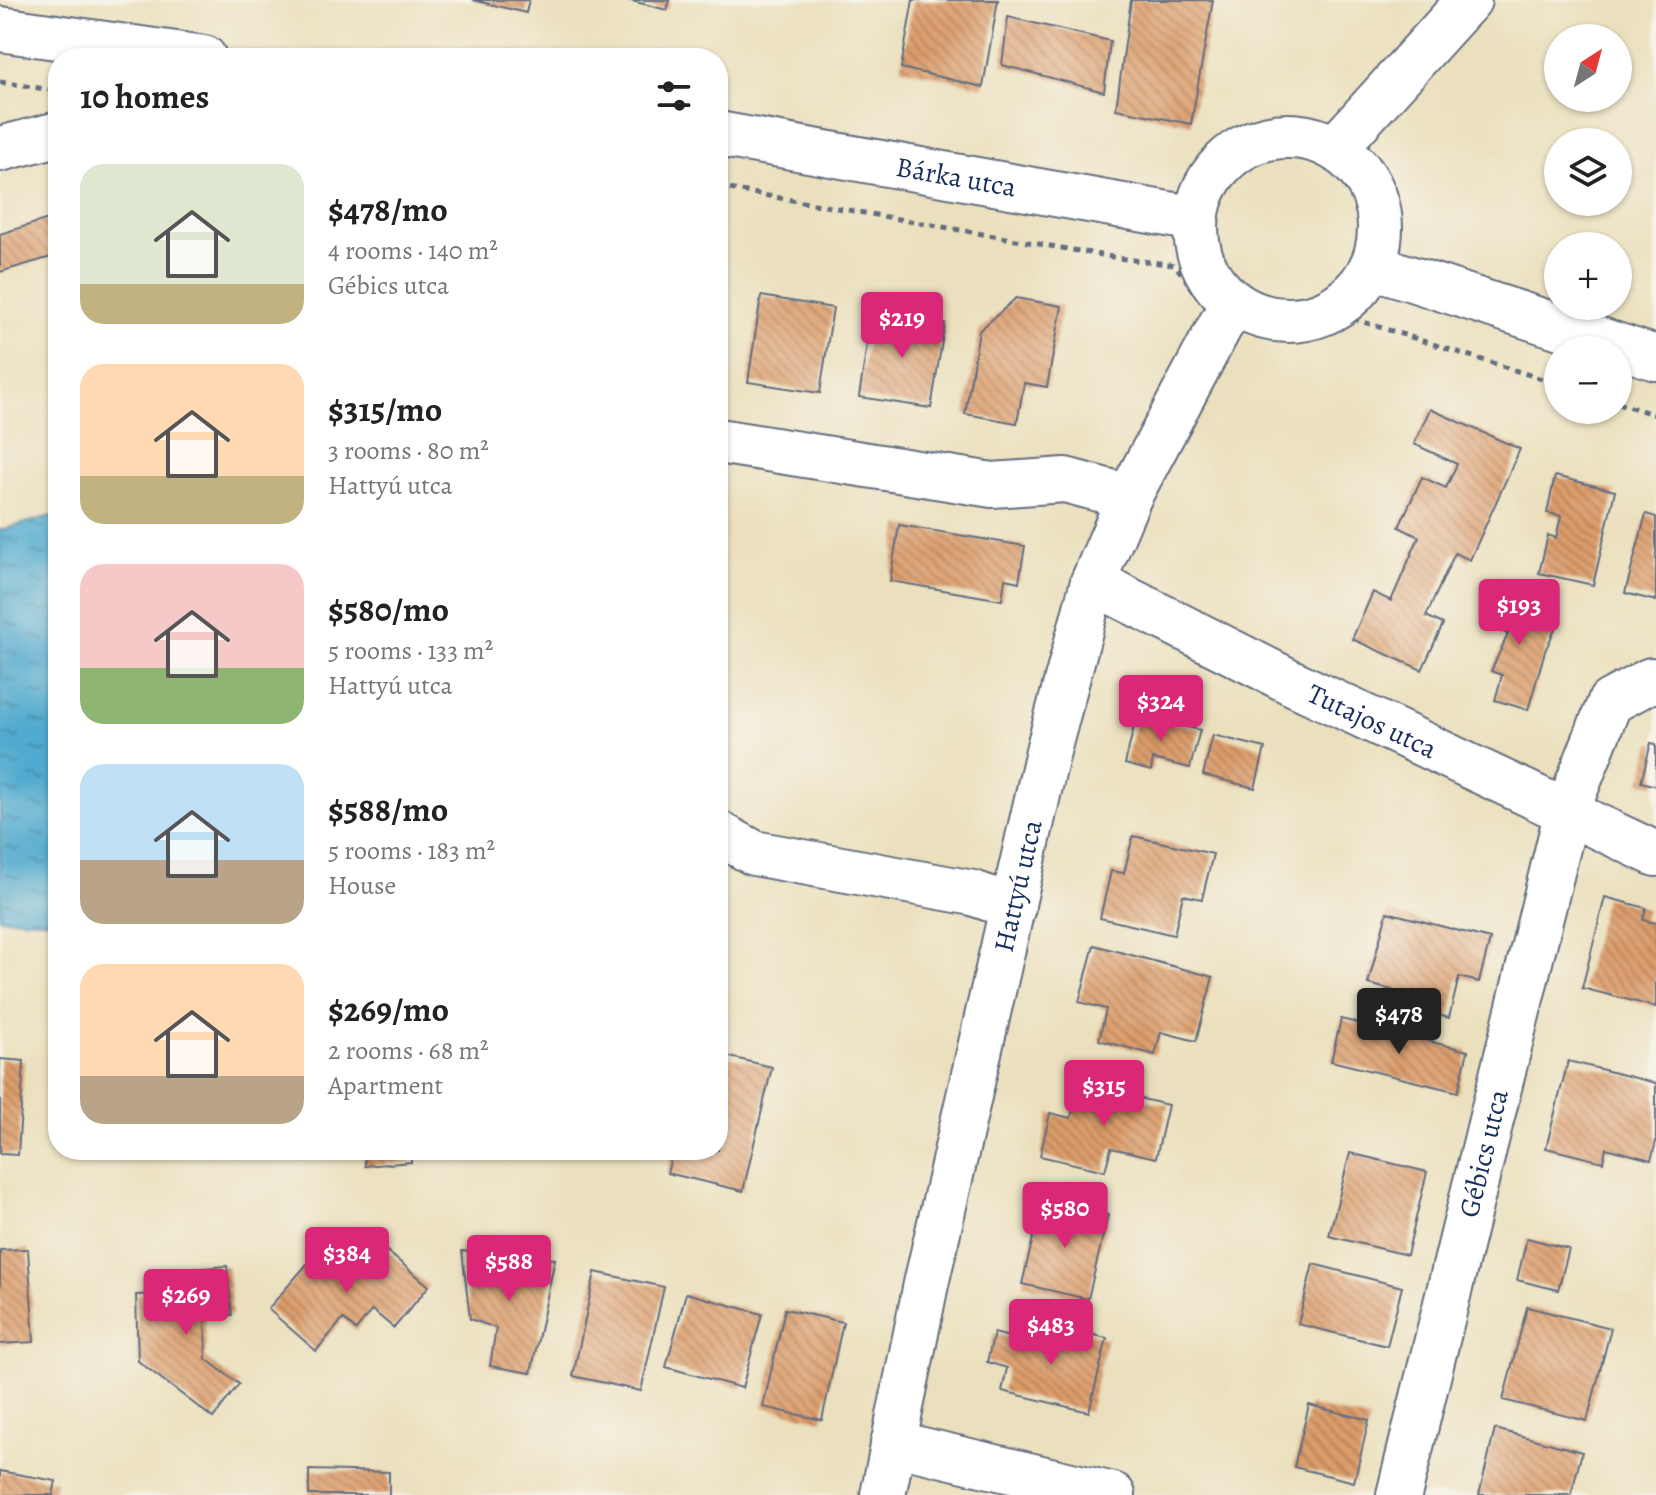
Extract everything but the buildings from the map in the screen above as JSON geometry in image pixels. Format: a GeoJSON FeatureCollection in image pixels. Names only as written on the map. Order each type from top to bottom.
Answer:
{"type":"FeatureCollection","features":[{"type":"Feature","properties":{"kind":"street"},"geometry":{"type":"LineString","coordinates":[[1335,148],[1469,0]]}},
{"type":"Feature","properties":{"kind":"street"},"geometry":{"type":"LineString","coordinates":[[0,29],[134,48]]}},
{"type":"Feature","properties":{"kind":"street"},"geometry":{"type":"LineString","coordinates":[[1293,135],[1335,148],[1366,178],[1378,206],[1380,236],[1372,266],[1357,290],[1334,308],[1308,318],[1279,320],[1236,306],[1208,275],[1198,248],[1196,219],[1203,192],[1218,168],[1239,149],[1265,138],[1293,135]]}},
{"type":"Feature","properties":{"kind":"street","name":"Bárka utca"},"geometry":{"type":"LineString","coordinates":[[728,136],[1196,219]]}},
{"type":"Feature","properties":{"kind":"street"},"geometry":{"type":"LineString","coordinates":[[0,149],[48,137]]}},
{"type":"Feature","properties":{"kind":"street"},"geometry":{"type":"LineString","coordinates":[[1372,266],[1656,358]]}},
{"type":"Feature","properties":{"kind":"street","name":"Hattyú utca"},"geometry":{"type":"LineString","coordinates":[[883,1495],[926,1284],[1048,751],[1093,582],[1129,497],[1221,324],[1236,306]]}},
{"type":"Feature","properties":{"kind":"street"},"geometry":{"type":"LineString","coordinates":[[728,443],[992,485],[1065,480],[1129,497]]}},
{"type":"Feature","properties":{"kind":"street","name":"Tutajos utca"},"geometry":{"type":"LineString","coordinates":[[1093,582],[1291,682],[1656,854]]}},
{"type":"Feature","properties":{"kind":"street","name":"Gébics utca"},"geometry":{"type":"LineString","coordinates":[[1399,1495],[1567,811],[1610,702],[1651,680],[1656,681]]}},
{"type":"Feature","properties":{"kind":"street"},"geometry":{"type":"LineString","coordinates":[[728,836],[754,853],[973,893],[1013,907]]}},
{"type":"Feature","properties":{"kind":"street"},"geometry":{"type":"LineString","coordinates":[[893,1443],[1113,1495]]}},
{"type":"Feature","properties":{"kind":"path"},"geometry":{"type":"LineString","coordinates":[[0,82],[48,89]]}},
{"type":"Feature","properties":{"kind":"path"},"geometry":{"type":"LineString","coordinates":[[728,189],[1118,258],[1175,265]]}},
{"type":"Feature","properties":{"kind":"path"},"geometry":{"type":"LineString","coordinates":[[1312,325],[1351,318],[1544,380]]}},
{"type":"Feature","properties":{"kind":"path"},"geometry":{"type":"LineString","coordinates":[[1632,407],[1656,415]]}},
{"type":"Feature","properties":{"kind":"water"},"geometry":{"type":"Polygon","coordinates":[[[48,517],[48,920],[0,918],[0,530],[48,517]]]}}]}
